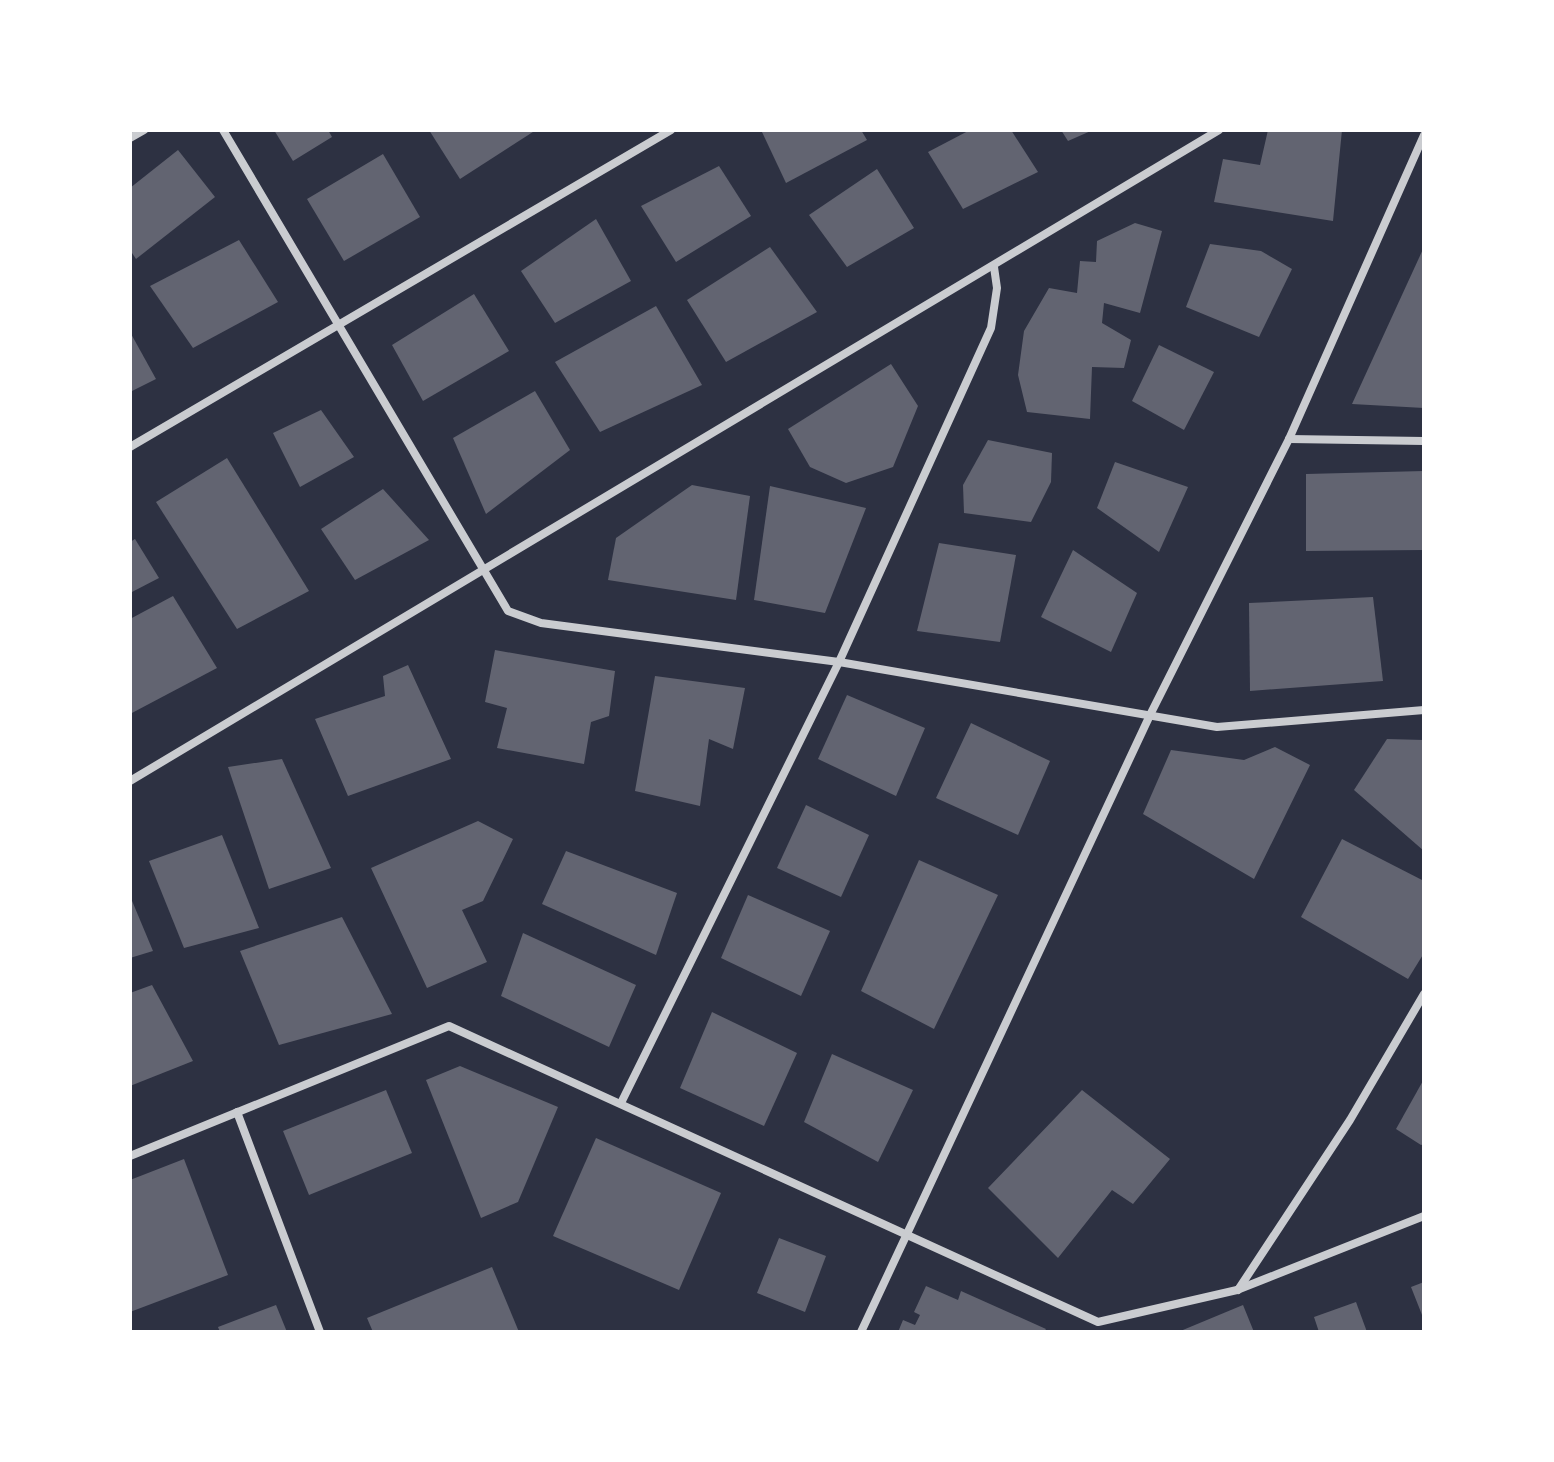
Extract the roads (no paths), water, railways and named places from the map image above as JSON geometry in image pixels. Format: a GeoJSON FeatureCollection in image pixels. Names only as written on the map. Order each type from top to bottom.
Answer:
{"type":"FeatureCollection","features":[{"type":"Feature","properties":{"kind":"street"},"geometry":{"type":"LineString","coordinates":[[130,138],[144,130]]}},
{"type":"Feature","properties":{"kind":"street"},"geometry":{"type":"LineString","coordinates":[[223,130],[508,611],[541,623],[839,662],[1151,713],[1217,727],[1424,710]]}},
{"type":"Feature","properties":{"kind":"street"},"geometry":{"type":"LineString","coordinates":[[130,447],[671,130]]}},
{"type":"Feature","properties":{"kind":"street"},"geometry":{"type":"LineString","coordinates":[[130,781],[1219,130]]}},
{"type":"Feature","properties":{"kind":"street"},"geometry":{"type":"LineString","coordinates":[[861,1332],[1151,713],[1289,439],[1424,135]]}},
{"type":"Feature","properties":{"kind":"street"},"geometry":{"type":"LineString","coordinates":[[622,1101],[839,662],[991,328],[997,288],[994,267]]}},
{"type":"Feature","properties":{"kind":"street"},"geometry":{"type":"LineString","coordinates":[[1289,439],[1424,441]]}},
{"type":"Feature","properties":{"kind":"street"},"geometry":{"type":"LineString","coordinates":[[1237,1290],[1350,1120],[1424,994]]}},
{"type":"Feature","properties":{"kind":"street"},"geometry":{"type":"LineString","coordinates":[[130,1156],[449,1026],[622,1101],[1098,1322],[1237,1290],[1424,1216]]}},
{"type":"Feature","properties":{"kind":"street"},"geometry":{"type":"LineString","coordinates":[[237,1112],[320,1332]]}}]}
